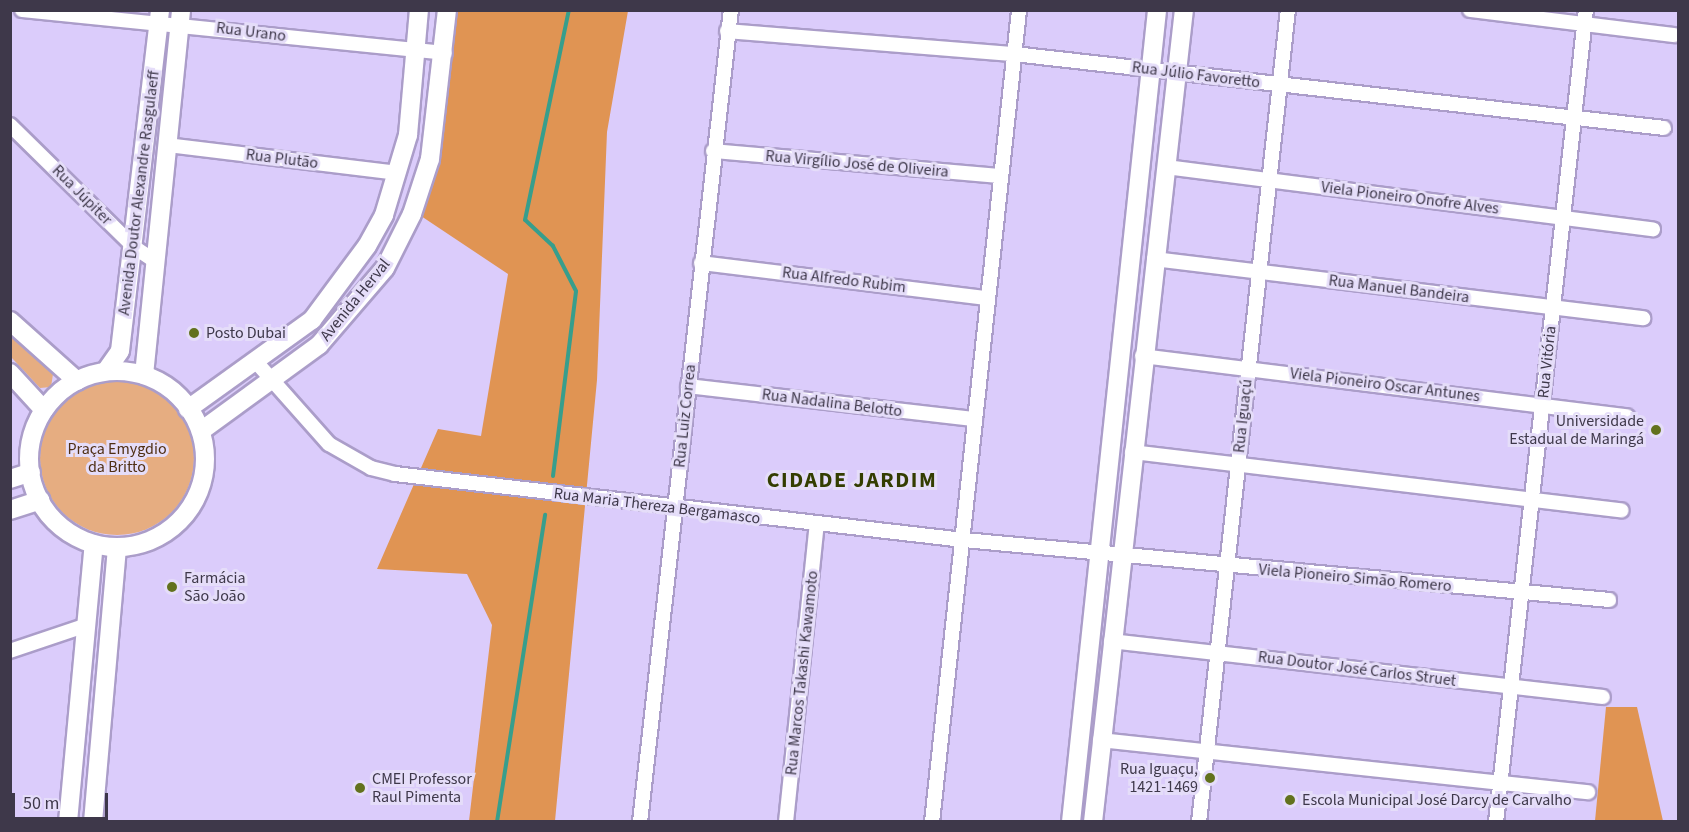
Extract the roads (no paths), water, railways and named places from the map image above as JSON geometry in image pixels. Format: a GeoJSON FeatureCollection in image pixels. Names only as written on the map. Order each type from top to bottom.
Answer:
{"type":"FeatureCollection","features":[{"type":"Feature","properties":{"kind":"main road","name":"Avenida Herval"},"geometry":{"type":"LineString","coordinates":[[188,409],[257,363],[312,320],[342,285],[384,215],[408,135],[419,10]]}},
{"type":"Feature","properties":{"kind":"main road","name":"Avenida Herval"},"geometry":{"type":"LineString","coordinates":[[201,431],[272,382],[319,345],[385,268],[412,214],[430,159],[445,53],[447,10]]}},
{"type":"Feature","properties":{"kind":"main road"},"geometry":{"type":"LineString","coordinates":[[1071,822],[1157,10]]}},
{"type":"Feature","properties":{"kind":"main road"},"geometry":{"type":"LineString","coordinates":[[1093,822],[1142,356],[1184,10]]}},
{"type":"Feature","properties":{"kind":"main road","name":"Avenida Doutor Alexandre Rasgulaeff"},"geometry":{"type":"LineString","coordinates":[[106,371],[120,351],[134,247],[159,16]]}},
{"type":"Feature","properties":{"kind":"main road","name":"Avenida Doutor Alexandre Rasgulaeff"},"geometry":{"type":"LineString","coordinates":[[144,375],[181,17]]}},
{"type":"Feature","properties":{"kind":"main road"},"geometry":{"type":"LineString","coordinates":[[10,321],[54,366],[77,381]]}},
{"type":"Feature","properties":{"kind":"main road"},"geometry":{"type":"LineString","coordinates":[[106,371],[144,375],[166,386],[188,409],[201,431],[204,470],[186,513],[148,541],[117,547],[94,544],[69,532],[40,500],[31,472],[32,440],[44,410],[77,381],[106,371]]}},
{"type":"Feature","properties":{"kind":"main road"},"geometry":{"type":"LineString","coordinates":[[10,373],[44,410]]}},
{"type":"Feature","properties":{"kind":"main road"},"geometry":{"type":"LineString","coordinates":[[10,479],[31,472]]}},
{"type":"Feature","properties":{"kind":"main road"},"geometry":{"type":"LineString","coordinates":[[10,510],[40,500]]}},
{"type":"Feature","properties":{"kind":"main road"},"geometry":{"type":"LineString","coordinates":[[68,822],[94,544]]}},
{"type":"Feature","properties":{"kind":"main road"},"geometry":{"type":"LineString","coordinates":[[93,822],[117,547]]}},
{"type":"Feature","properties":{"kind":"street","name":"Rua Urano"},"geometry":{"type":"LineString","coordinates":[[22,10],[181,17],[417,51],[445,53]]}},
{"type":"Feature","properties":{"kind":"street","name":"Rua Luiz Correa"},"geometry":{"type":"LineString","coordinates":[[640,822],[713,151],[731,10]]}},
{"type":"Feature","properties":{"kind":"street"},"geometry":{"type":"LineString","coordinates":[[932,822],[1019,10]]}},
{"type":"Feature","properties":{"kind":"street","name":"Rua Iguaçú"},"geometry":{"type":"LineString","coordinates":[[1199,822],[1288,10]]}},
{"type":"Feature","properties":{"kind":"street"},"geometry":{"type":"LineString","coordinates":[[1470,10],[1586,17],[1674,35]]}},
{"type":"Feature","properties":{"kind":"street","name":"Rua Vitória"},"geometry":{"type":"LineString","coordinates":[[1496,822],[1586,17]]}},
{"type":"Feature","properties":{"kind":"street","name":"Rua Júlio Favoretto"},"geometry":{"type":"LineString","coordinates":[[727,31],[1014,54],[1664,128]]}},
{"type":"Feature","properties":{"kind":"street","name":"Rua Júpiter"},"geometry":{"type":"LineString","coordinates":[[10,125],[134,247],[156,262]]}},
{"type":"Feature","properties":{"kind":"street","name":"Rua Plutão"},"geometry":{"type":"LineString","coordinates":[[167,145],[397,173]]}},
{"type":"Feature","properties":{"kind":"street","name":"Rua Virgílio José de Oliveira"},"geometry":{"type":"LineString","coordinates":[[713,151],[1001,176]]}},
{"type":"Feature","properties":{"kind":"street","name":"Viela Pioneiro Onofre Alves"},"geometry":{"type":"LineString","coordinates":[[1166,167],[1653,229]]}},
{"type":"Feature","properties":{"kind":"street","name":"Rua Manuel Bandeira"},"geometry":{"type":"LineString","coordinates":[[1154,260],[1643,318]]}},
{"type":"Feature","properties":{"kind":"street","name":"Rua Alfredo Rubim"},"geometry":{"type":"LineString","coordinates":[[701,263],[987,298]]}},
{"type":"Feature","properties":{"kind":"street","name":"Viela Pioneiro Oscar Antunes"},"geometry":{"type":"LineString","coordinates":[[1142,356],[1627,416]]}},
{"type":"Feature","properties":{"kind":"street","name":"Rua Maria Thereza Bergamasco"},"geometry":{"type":"LineString","coordinates":[[257,363],[329,444],[371,468],[675,508],[964,540],[1101,552]]}},
{"type":"Feature","properties":{"kind":"street","name":"Rua Nadalina Belotto"},"geometry":{"type":"LineString","coordinates":[[688,386],[975,419]]}},
{"type":"Feature","properties":{"kind":"street"},"geometry":{"type":"LineString","coordinates":[[1132,452],[1532,497],[1622,510]]}},
{"type":"Feature","properties":{"kind":"street","name":"Rua Marcos Takashi Kawamoto"},"geometry":{"type":"LineString","coordinates":[[786,822],[818,524]]}},
{"type":"Feature","properties":{"kind":"street","name":"Viela Pioneiro Simão Romero"},"geometry":{"type":"LineString","coordinates":[[1101,552],[1227,566],[1609,600]]}},
{"type":"Feature","properties":{"kind":"street"},"geometry":{"type":"LineString","coordinates":[[10,651],[87,625]]}},
{"type":"Feature","properties":{"kind":"street","name":"Rua Doutor José Carlos Struet"},"geometry":{"type":"LineString","coordinates":[[1111,641],[1603,697]]}},
{"type":"Feature","properties":{"kind":"street"},"geometry":{"type":"LineString","coordinates":[[1100,740],[1500,785],[1588,792]]}},
{"type":"Feature","properties":{"kind":"waterway"},"geometry":{"type":"LineString","coordinates":[[553,476],[576,291],[553,246],[525,220],[569,10]]}},
{"type":"Feature","properties":{"kind":"waterway"},"geometry":{"type":"LineString","coordinates":[[497,822],[545,515]]}},
{"type":"Feature","properties":{"kind":"place","name":"Posto Dubai"},"geometry":{"type":"Point","coordinates":[194,333]}},
{"type":"Feature","properties":{"kind":"place","name":"Universidade Estadual de Maringá"},"geometry":{"type":"Point","coordinates":[1656,430]}},
{"type":"Feature","properties":{"kind":"place","name":"Farmácia São João"},"geometry":{"type":"Point","coordinates":[172,587]}},
{"type":"Feature","properties":{"kind":"place","name":"Rua Iguaçu, 1421-1469"},"geometry":{"type":"Point","coordinates":[1210,778]}},
{"type":"Feature","properties":{"kind":"place","name":"CMEI Professor Raul Pimenta"},"geometry":{"type":"Point","coordinates":[360,788]}},
{"type":"Feature","properties":{"kind":"place","name":"Escola Municipal José Darcy de Carvalho"},"geometry":{"type":"Point","coordinates":[1290,800]}},
{"type":"Feature","properties":{"kind":"district","name":"CIDADE JARDIM"},"geometry":{"type":"Point","coordinates":[852,481]}},
{"type":"Feature","properties":{"kind":"park label","name":"Praça Emygdio da Britto"},"geometry":{"type":"Point","coordinates":[117,458]}}]}
